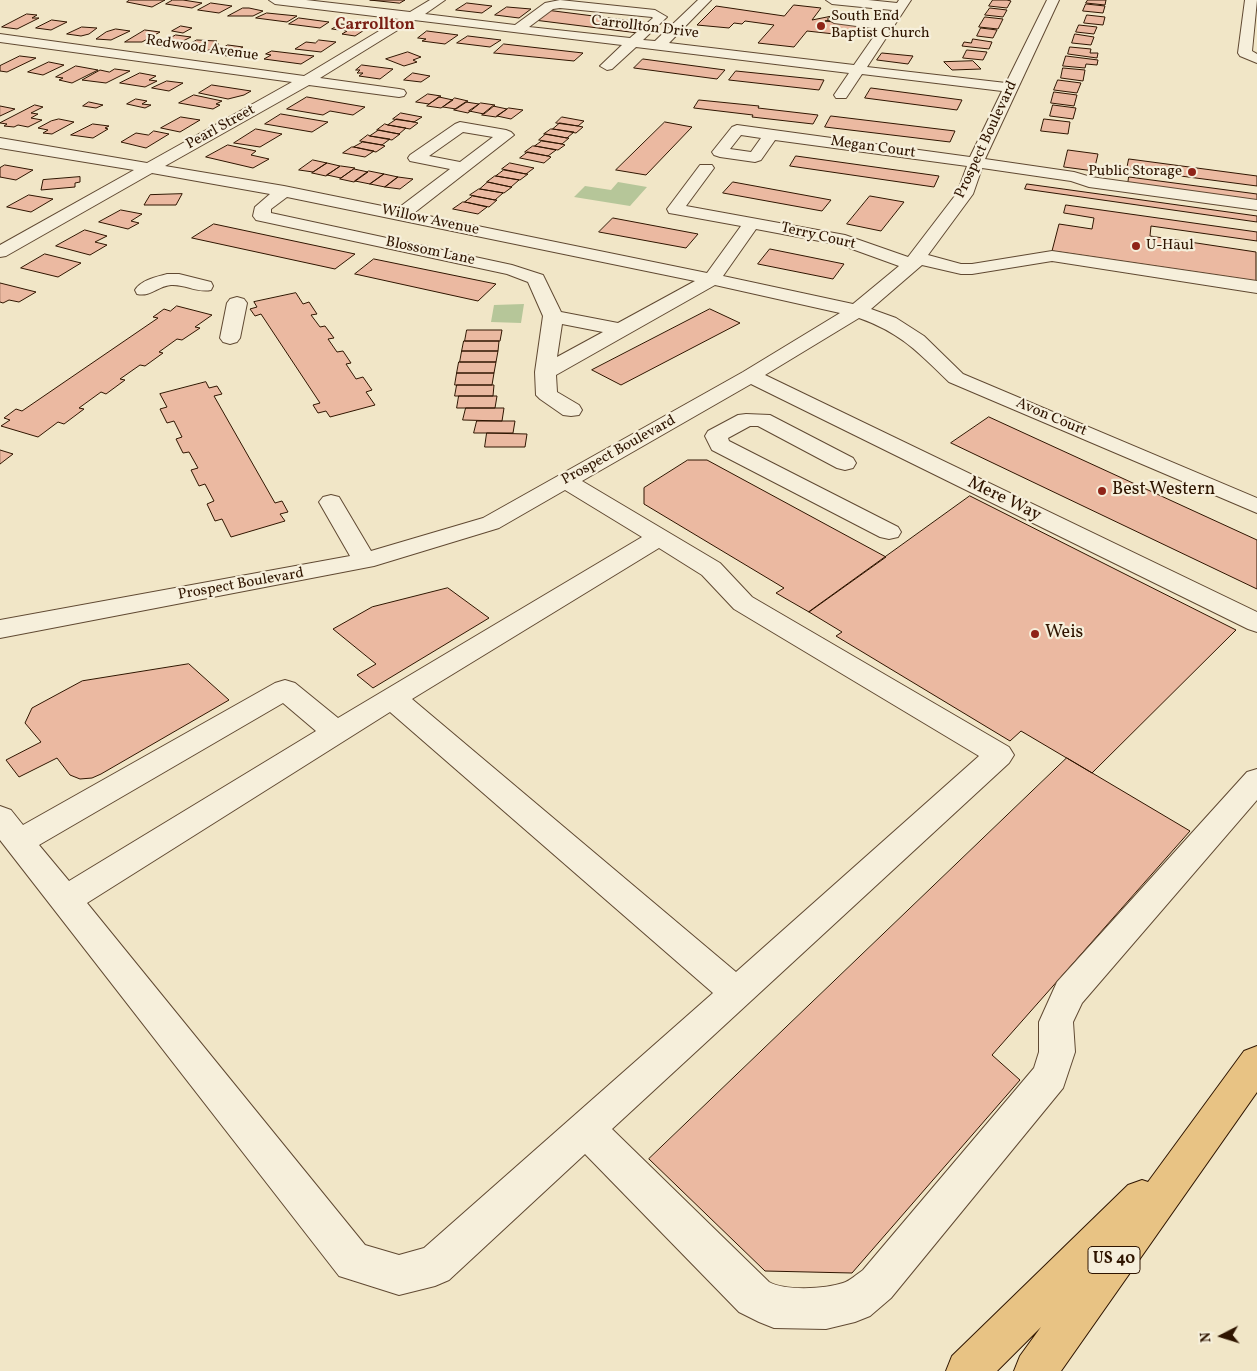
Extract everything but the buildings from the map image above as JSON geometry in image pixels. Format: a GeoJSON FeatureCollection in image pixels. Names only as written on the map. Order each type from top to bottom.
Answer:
{"type":"FeatureCollection","features":[{"type":"Feature","properties":{"kind":"highway","name":"US 40"},"geometry":{"type":"LineString","coordinates":[[1035,1371],[1257,1062]]}},
{"type":"Feature","properties":{"kind":"highway"},"geometry":{"type":"LineString","coordinates":[[967,1371],[1193,1149]]}},
{"type":"Feature","properties":{"kind":"street","name":"Carrollton Drive"},"geometry":{"type":"LineString","coordinates":[[275,0],[1010,88]]}},
{"type":"Feature","properties":{"kind":"street","name":"Pearl Street"},"geometry":{"type":"LineString","coordinates":[[0,252],[306,80],[439,0]]}},
{"type":"Feature","properties":{"kind":"street"},"geometry":{"type":"LineString","coordinates":[[658,46],[706,0]]}},
{"type":"Feature","properties":{"kind":"street"},"geometry":{"type":"LineString","coordinates":[[841,95],[856,70],[888,26],[902,4],[837,0],[828,16],[831,18],[888,26]]}},
{"type":"Feature","properties":{"kind":"street","name":"Prospect Boulevard"},"geometry":{"type":"LineString","coordinates":[[0,629],[365,562],[491,523],[750,376],[857,311],[914,262],[965,194],[976,162],[1053,0]]}},
{"type":"Feature","properties":{"kind":"street"},"geometry":{"type":"LineString","coordinates":[[1251,0],[1245,53],[1257,59]]}},
{"type":"Feature","properties":{"kind":"street"},"geometry":{"type":"LineString","coordinates":[[518,29],[549,6],[560,4],[655,14],[661,17],[607,66]]}},
{"type":"Feature","properties":{"kind":"street","name":"Redwood Avenue"},"geometry":{"type":"LineString","coordinates":[[0,38],[399,93]]}},
{"type":"Feature","properties":{"kind":"street"},"geometry":{"type":"LineString","coordinates":[[400,216],[506,135],[460,127],[416,158],[463,167]]}},
{"type":"Feature","properties":{"kind":"street","name":"Megan Court"},"geometry":{"type":"LineString","coordinates":[[771,134],[976,162],[1074,177],[1104,184],[1257,205]]}},
{"type":"Feature","properties":{"kind":"street","name":"Willow Avenue"},"geometry":{"type":"LineString","coordinates":[[0,143],[284,190],[857,311]]}},
{"type":"Feature","properties":{"kind":"street","name":"Terry Court"},"geometry":{"type":"LineString","coordinates":[[706,168],[675,209],[845,240],[914,262],[961,269],[972,270],[1052,256],[1257,287]]}},
{"type":"Feature","properties":{"kind":"street"},"geometry":{"type":"LineString","coordinates":[[1104,184],[1108,171],[1113,170],[1257,190]]}},
{"type":"Feature","properties":{"kind":"street","name":"Blossom Lane"},"geometry":{"type":"LineString","coordinates":[[284,190],[263,207],[262,216],[512,270],[536,279],[553,316]]}},
{"type":"Feature","properties":{"kind":"street"},"geometry":{"type":"LineString","coordinates":[[546,372],[712,279],[752,223]]}},
{"type":"Feature","properties":{"kind":"street"},"geometry":{"type":"LineString","coordinates":[[144,290],[161,280],[174,278],[204,286]]}},
{"type":"Feature","properties":{"kind":"street"},"geometry":{"type":"LineString","coordinates":[[230,338],[237,304]]}},
{"type":"Feature","properties":{"kind":"street","name":"Avon Court"},"geometry":{"type":"LineString","coordinates":[[857,311],[889,322],[917,340],[956,378],[1257,506]]}},
{"type":"Feature","properties":{"kind":"street"},"geometry":{"type":"LineString","coordinates":[[571,410],[547,395],[546,372],[553,316],[622,330]]}},
{"type":"Feature","properties":{"kind":"street","name":"Mere Way"},"geometry":{"type":"LineString","coordinates":[[750,376],[1257,623]]}},
{"type":"Feature","properties":{"kind":"street"},"geometry":{"type":"LineString","coordinates":[[845,463],[762,420],[746,420],[716,436],[720,445],[889,532]]}},
{"type":"Feature","properties":{"kind":"street"},"geometry":{"type":"LineString","coordinates":[[806,488],[882,441]]}},
{"type":"Feature","properties":{"kind":"street"},"geometry":{"type":"LineString","coordinates":[[336,732],[286,690],[10,830],[353,1262],[399,1274],[435,1266],[999,755],[744,603],[711,569],[566,481]]}},
{"type":"Feature","properties":{"kind":"street"},"geometry":{"type":"LineString","coordinates":[[331,502],[365,562]]}},
{"type":"Feature","properties":{"kind":"street"},"geometry":{"type":"LineString","coordinates":[[65,900],[336,732],[660,537]]}},
{"type":"Feature","properties":{"kind":"street"},"geometry":{"type":"LineString","coordinates":[[392,698],[736,992]]}},
{"type":"Feature","properties":{"kind":"street"},"geometry":{"type":"LineString","coordinates":[[586,1129],[754,1297],[774,1307],[805,1309],[826,1308],[855,1301],[877,1284],[1050,1076],[1057,1052],[1056,1022],[1068,993],[1257,780]]}},
{"type":"Feature","properties":{"kind":"green space"},"geometry":{"type":"Polygon","coordinates":[[[618,182],[647,187],[630,206],[574,197],[585,186],[611,190],[618,182]]]}},
{"type":"Feature","properties":{"kind":"green space"},"geometry":{"type":"Polygon","coordinates":[[[524,304],[521,323],[491,322],[494,305],[524,304]]]}},
{"type":"Feature","properties":{"kind":"place","name":"South End Baptist Church"},"geometry":{"type":"Point","coordinates":[821,26]}},
{"type":"Feature","properties":{"kind":"place","name":"Public Storage"},"geometry":{"type":"Point","coordinates":[1192,172]}},
{"type":"Feature","properties":{"kind":"place","name":"U-Haul"},"geometry":{"type":"Point","coordinates":[1136,246]}},
{"type":"Feature","properties":{"kind":"place","name":"Best Western"},"geometry":{"type":"Point","coordinates":[1102,491]}},
{"type":"Feature","properties":{"kind":"place","name":"Weis"},"geometry":{"type":"Point","coordinates":[1035,634]}},
{"type":"Feature","properties":{"kind":"district","name":"Carrollton"},"geometry":{"type":"Point","coordinates":[375,26]}}]}
